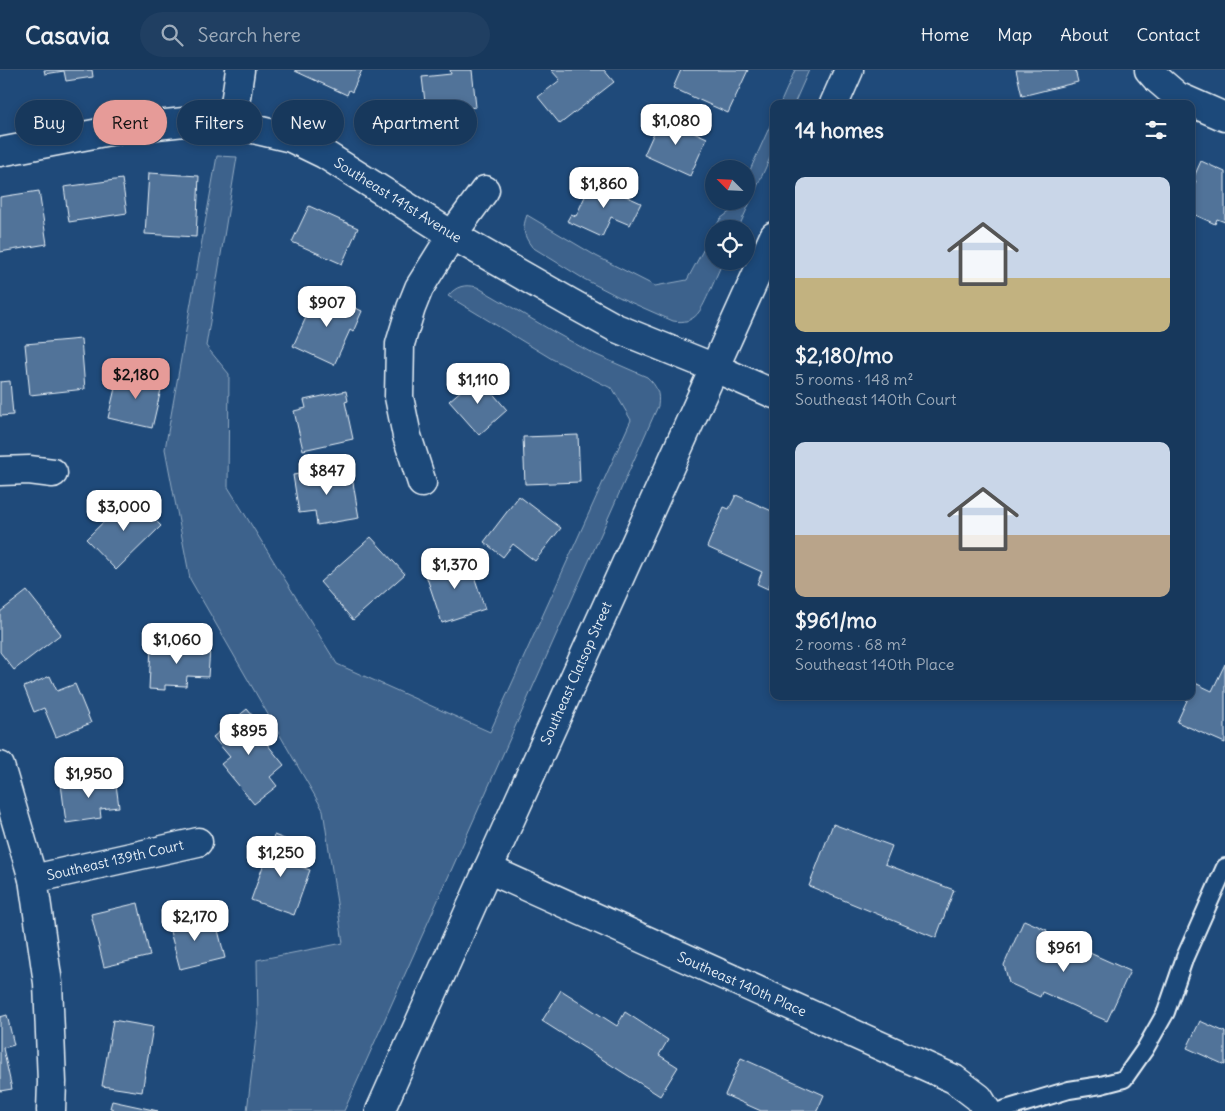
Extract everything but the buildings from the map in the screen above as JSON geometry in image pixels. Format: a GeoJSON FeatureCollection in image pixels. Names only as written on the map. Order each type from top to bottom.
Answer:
{"type":"FeatureCollection","features":[{"type":"Feature","properties":{"kind":"street"},"geometry":{"type":"LineString","coordinates":[[236,100],[240,70]]}},
{"type":"Feature","properties":{"kind":"street"},"geometry":{"type":"LineString","coordinates":[[836,100],[849,70]]}},
{"type":"Feature","properties":{"kind":"street"},"geometry":{"type":"LineString","coordinates":[[1149,70],[1177,96],[1186,100]]}},
{"type":"Feature","properties":{"kind":"street"},"geometry":{"type":"LineString","coordinates":[[1195,104],[1225,117]]}},
{"type":"Feature","properties":{"kind":"street","name":"Southeast 141st Avenue"},"geometry":{"type":"LineString","coordinates":[[0,152],[129,128],[177,123]]}},
{"type":"Feature","properties":{"kind":"street","name":"Southeast 141st Avenue"},"geometry":{"type":"LineString","coordinates":[[262,131],[291,138],[324,154],[452,234],[616,328],[770,392]]}},
{"type":"Feature","properties":{"kind":"street"},"geometry":{"type":"LineString","coordinates":[[422,483],[407,436],[399,397],[400,344],[419,288],[452,234],[485,190]]}},
{"type":"Feature","properties":{"kind":"street","name":"Southeast Clatsop Street"},"geometry":{"type":"LineString","coordinates":[[380,1111],[770,245]]}},
{"type":"Feature","properties":{"kind":"street"},"geometry":{"type":"LineString","coordinates":[[0,471],[30,470],[53,473]]}},
{"type":"Feature","properties":{"kind":"street"},"geometry":{"type":"LineString","coordinates":[[0,766],[33,879],[48,983],[52,1082],[51,1111]]}},
{"type":"Feature","properties":{"kind":"street","name":"Southeast 139th Court"},"geometry":{"type":"LineString","coordinates":[[33,879],[198,842]]}},
{"type":"Feature","properties":{"kind":"street","name":"Southeast 140th Place"},"geometry":{"type":"LineString","coordinates":[[488,869],[954,1079],[979,1098],[987,1111]]}},
{"type":"Feature","properties":{"kind":"lane"},"geometry":{"type":"LineString","coordinates":[[999,1111],[1069,1090],[1124,1079],[1145,1049],[1166,1012],[1185,957],[1225,867]]}},
{"type":"Feature","properties":{"kind":"shaded area"},"geometry":{"type":"Polygon","coordinates":[[[795,70],[809,70],[796,100],[782,100],[795,70]]]}},
{"type":"Feature","properties":{"kind":"shaded area"},"geometry":{"type":"Polygon","coordinates":[[[770,126],[770,158],[755,191],[755,160],[770,126]]]}},
{"type":"Feature","properties":{"kind":"shaded area"},"geometry":{"type":"Polygon","coordinates":[[[217,156],[237,157],[206,346],[229,374],[228,487],[337,664],[490,732],[631,420],[613,389],[552,359],[448,296],[454,290],[461,287],[477,287],[592,353],[647,377],[655,387],[659,397],[658,406],[344,1111],[247,1111],[258,1020],[257,960],[343,943],[323,810],[190,579],[165,449],[217,156]]]}},
{"type":"Feature","properties":{"kind":"shaded area"},"geometry":{"type":"Polygon","coordinates":[[[732,210],[747,210],[742,220],[720,219],[732,210]]]}},
{"type":"Feature","properties":{"kind":"shaded area"},"geometry":{"type":"Polygon","coordinates":[[[527,215],[596,256],[655,286],[687,280],[705,247],[705,270],[719,270],[704,304],[697,314],[688,321],[673,321],[584,279],[532,247],[524,231],[527,215]]]}}]}
